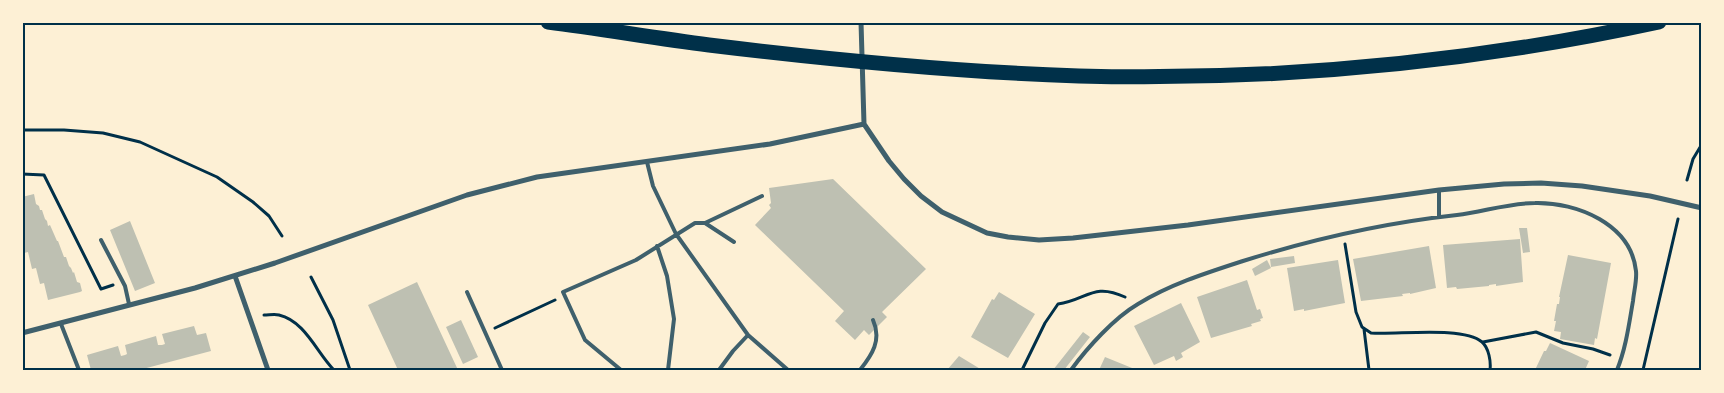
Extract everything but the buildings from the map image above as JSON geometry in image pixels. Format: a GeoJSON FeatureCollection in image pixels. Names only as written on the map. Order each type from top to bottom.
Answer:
{"type":"FeatureCollection","features":[{"type":"Feature","properties":{"kind":"highway"},"geometry":{"type":"LineString","coordinates":[[548,22],[732,47],[858,61],[1016,73],[1157,77],[1289,72],[1419,61],[1560,41],[1660,22]]}},
{"type":"Feature","properties":{"kind":"street"},"geometry":{"type":"LineString","coordinates":[[860,22],[864,124],[889,162],[904,180],[942,212],[968,226],[1008,238],[1039,240],[1134,232],[1439,190],[1513,184],[1541,183],[1582,186],[1650,196],[1702,208]]}},
{"type":"Feature","properties":{"kind":"street"},"geometry":{"type":"LineString","coordinates":[[22,333],[196,288],[467,195],[537,177],[770,144],[864,124]]}},
{"type":"Feature","properties":{"kind":"street"},"geometry":{"type":"LineString","coordinates":[[235,276],[268,370]]}},
{"type":"Feature","properties":{"kind":"lane"},"geometry":{"type":"LineString","coordinates":[[647,162],[653,186],[676,234],[748,335],[788,370]]}},
{"type":"Feature","properties":{"kind":"lane"},"geometry":{"type":"LineString","coordinates":[[1439,190],[1439,217]]}},
{"type":"Feature","properties":{"kind":"lane"},"geometry":{"type":"LineString","coordinates":[[621,370],[585,340],[563,292],[636,260],[695,223],[705,223],[762,196]]}},
{"type":"Feature","properties":{"kind":"lane"},"geometry":{"type":"LineString","coordinates":[[1071,370],[1099,338],[1126,312],[1162,290],[1206,273],[1343,232],[1506,205],[1537,202],[1565,206],[1590,214],[1610,225],[1626,243],[1634,261],[1636,280],[1627,337],[1617,370]]}},
{"type":"Feature","properties":{"kind":"lane"},"geometry":{"type":"LineString","coordinates":[[705,223],[734,242]]}},
{"type":"Feature","properties":{"kind":"lane"},"geometry":{"type":"LineString","coordinates":[[101,240],[122,282],[130,304]]}},
{"type":"Feature","properties":{"kind":"lane"},"geometry":{"type":"LineString","coordinates":[[657,246],[667,276],[674,319],[668,370]]}},
{"type":"Feature","properties":{"kind":"lane"},"geometry":{"type":"LineString","coordinates":[[467,292],[502,370]]}},
{"type":"Feature","properties":{"kind":"lane"},"geometry":{"type":"LineString","coordinates":[[860,370],[870,358],[877,344],[873,320]]}},
{"type":"Feature","properties":{"kind":"lane"},"geometry":{"type":"LineString","coordinates":[[61,324],[79,370]]}},
{"type":"Feature","properties":{"kind":"lane"},"geometry":{"type":"LineString","coordinates":[[719,370],[748,335]]}},
{"type":"Feature","properties":{"kind":"lane"},"geometry":{"type":"LineString","coordinates":[[28,370],[34,370]]}},
{"type":"Feature","properties":{"kind":"path"},"geometry":{"type":"LineString","coordinates":[[22,130],[64,130],[103,133],[140,142],[217,177],[253,202],[269,216],[282,236]]}},
{"type":"Feature","properties":{"kind":"path"},"geometry":{"type":"LineString","coordinates":[[1687,180],[1693,159],[1702,144]]}},
{"type":"Feature","properties":{"kind":"path"},"geometry":{"type":"LineString","coordinates":[[22,174],[44,175],[100,289],[122,282]]}},
{"type":"Feature","properties":{"kind":"path"},"geometry":{"type":"LineString","coordinates":[[1643,370],[1678,219]]}},
{"type":"Feature","properties":{"kind":"path"},"geometry":{"type":"LineString","coordinates":[[1343,232],[1356,312],[1364,329],[1369,370]]}},
{"type":"Feature","properties":{"kind":"path"},"geometry":{"type":"LineString","coordinates":[[311,277],[333,320],[350,370]]}},
{"type":"Feature","properties":{"kind":"path"},"geometry":{"type":"LineString","coordinates":[[1022,370],[1045,323],[1058,304],[1071,303],[1088,293],[1098,290],[1109,290],[1136,305]]}},
{"type":"Feature","properties":{"kind":"path"},"geometry":{"type":"LineString","coordinates":[[485,333],[564,296]]}},
{"type":"Feature","properties":{"kind":"path"},"geometry":{"type":"LineString","coordinates":[[264,315],[280,315],[294,321],[306,333],[326,362],[334,370]]}},
{"type":"Feature","properties":{"kind":"path"},"geometry":{"type":"LineString","coordinates":[[1364,329],[1371,333],[1382,334],[1461,333],[1474,336],[1483,342],[1489,357],[1490,370]]}},
{"type":"Feature","properties":{"kind":"path"},"geometry":{"type":"LineString","coordinates":[[1483,342],[1536,332],[1563,343],[1593,349],[1621,360]]}}]}
